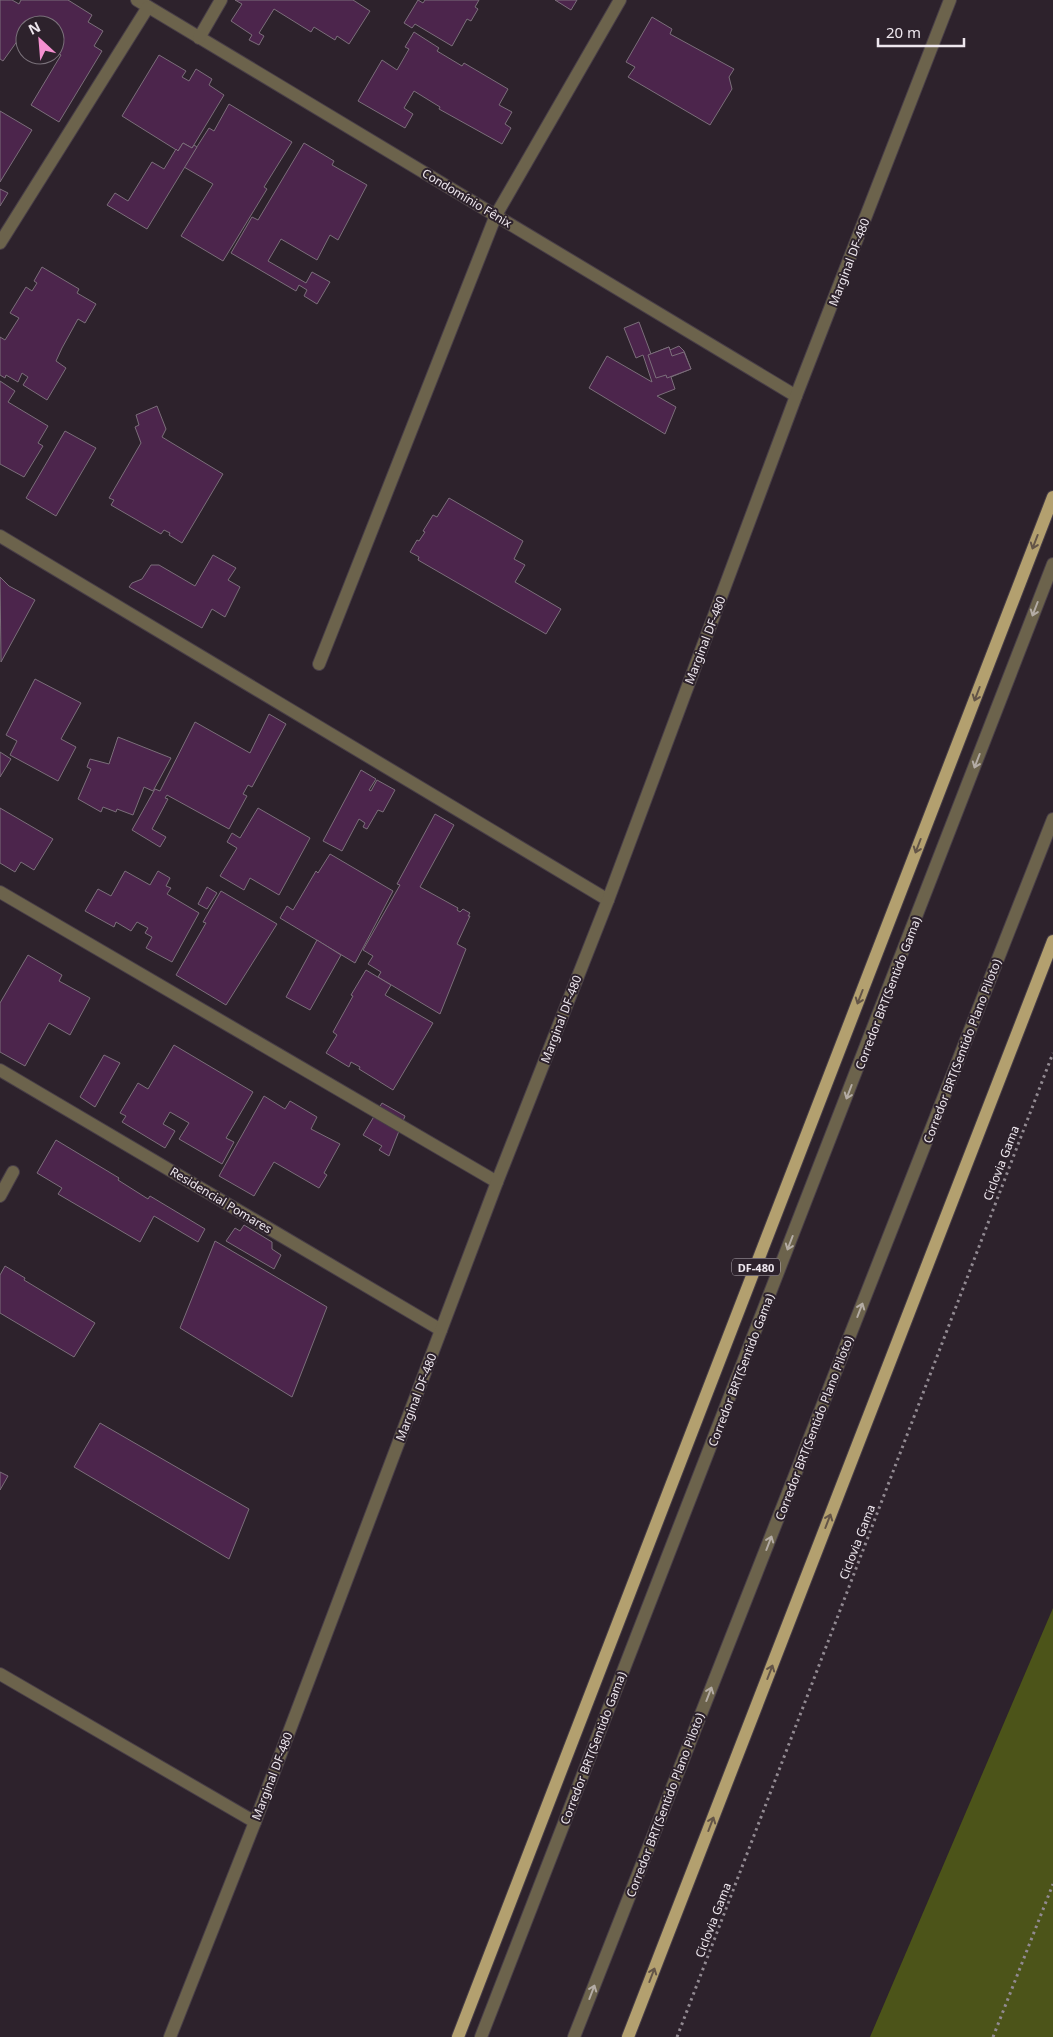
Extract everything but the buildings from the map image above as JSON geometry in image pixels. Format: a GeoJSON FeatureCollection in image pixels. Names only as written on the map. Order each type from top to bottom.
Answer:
{"type":"FeatureCollection","features":[{"type":"Feature","properties":{"kind":"main road","name":"DF-480"},"geometry":{"type":"LineString","coordinates":[[458,2037],[1053,497]]}},
{"type":"Feature","properties":{"kind":"main road"},"geometry":{"type":"LineString","coordinates":[[628,2037],[1053,941]]}},
{"type":"Feature","properties":{"kind":"street"},"geometry":{"type":"LineString","coordinates":[[199,38],[221,0]]}},
{"type":"Feature","properties":{"kind":"street"},"geometry":{"type":"LineString","coordinates":[[319,664],[496,215],[620,0]]}},
{"type":"Feature","properties":{"kind":"street","name":"Marginal DF-480"},"geometry":{"type":"LineString","coordinates":[[170,2037],[255,1822],[441,1330],[608,900],[796,396],[950,0]]}},
{"type":"Feature","properties":{"kind":"street"},"geometry":{"type":"LineString","coordinates":[[0,243],[143,3]]}},
{"type":"Feature","properties":{"kind":"street","name":"Condomínio Fênix"},"geometry":{"type":"LineString","coordinates":[[143,3],[796,396]]}},
{"type":"Feature","properties":{"kind":"street"},"geometry":{"type":"LineString","coordinates":[[0,536],[608,900]]}},
{"type":"Feature","properties":{"kind":"street","name":"Corredor BRT(Sentido Gama)"},"geometry":{"type":"LineString","coordinates":[[481,2037],[1053,564]]}},
{"type":"Feature","properties":{"kind":"street","name":"Corredor BRT(Sentido Plano Piloto)"},"geometry":{"type":"LineString","coordinates":[[574,2037],[1053,819]]}},
{"type":"Feature","properties":{"kind":"street"},"geometry":{"type":"LineString","coordinates":[[0,892],[498,1182]]}},
{"type":"Feature","properties":{"kind":"street","name":"Residencial Pomares"},"geometry":{"type":"LineString","coordinates":[[0,1070],[441,1330]]}},
{"type":"Feature","properties":{"kind":"street"},"geometry":{"type":"LineString","coordinates":[[0,1196],[13,1172]]}},
{"type":"Feature","properties":{"kind":"street"},"geometry":{"type":"LineString","coordinates":[[0,1674],[255,1822]]}},
{"type":"Feature","properties":{"kind":"path","name":"Ciclovia Gama"},"geometry":{"type":"LineString","coordinates":[[677,2037],[1053,1053]]}},
{"type":"Feature","properties":{"kind":"path"},"geometry":{"type":"LineString","coordinates":[[993,2037],[1053,1884]]}},
{"type":"Feature","properties":{"kind":"green space"},"geometry":{"type":"Polygon","coordinates":[[[1053,1608],[1053,2037],[870,2037],[1053,1608]]]}}]}
